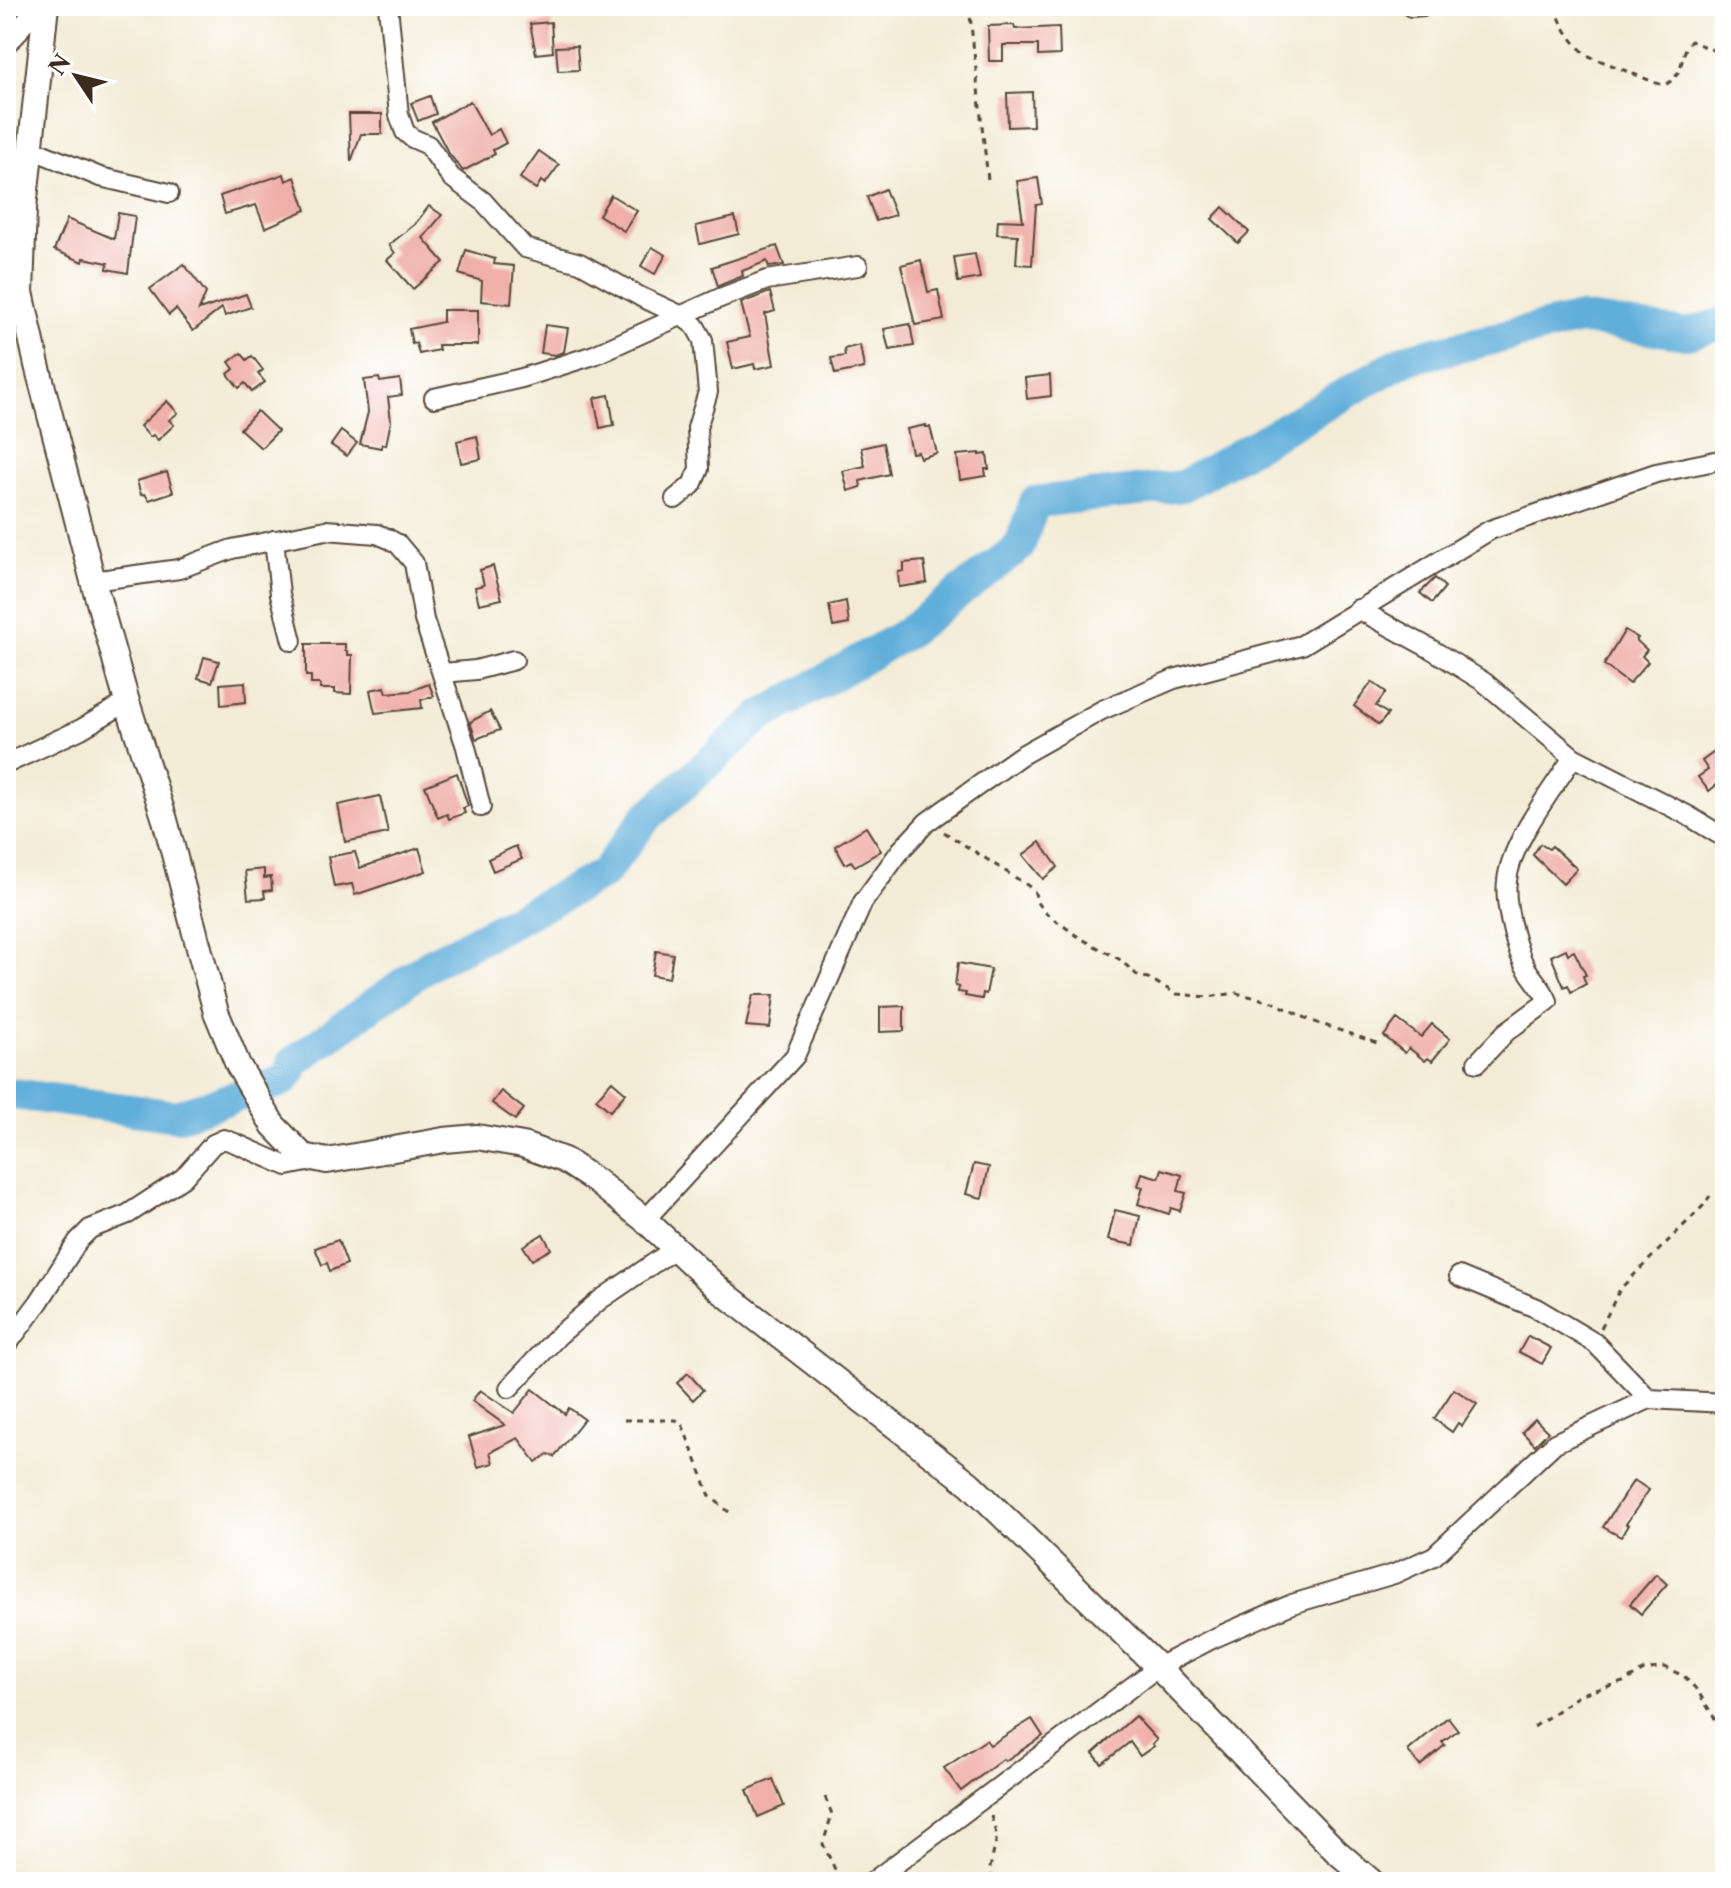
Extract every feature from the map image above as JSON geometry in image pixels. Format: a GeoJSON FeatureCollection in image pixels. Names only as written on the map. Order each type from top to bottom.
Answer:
{"type":"FeatureCollection","features":[{"type":"Feature","properties":{"kind":"main road"},"geometry":{"type":"LineString","coordinates":[[46,6],[24,208],[21,292],[93,581],[165,820],[216,1012],[238,1065],[257,1100],[288,1142],[303,1156],[317,1160],[327,1161],[477,1137],[564,1160],[596,1181],[645,1220],[721,1291],[970,1484],[1158,1667],[1336,1851],[1372,1882]]}},
{"type":"Feature","properties":{"kind":"street"},"geometry":{"type":"LineString","coordinates":[[6,44],[36,6]]}},
{"type":"Feature","properties":{"kind":"street"},"geometry":{"type":"LineString","coordinates":[[388,6],[399,115],[405,132],[428,145],[451,177],[489,207],[525,248],[580,263],[682,316],[695,326],[703,340],[708,392],[697,428],[699,469],[692,485],[675,499]]}},
{"type":"Feature","properties":{"kind":"street"},"geometry":{"type":"LineString","coordinates":[[6,158],[31,152],[100,177],[169,193]]}},
{"type":"Feature","properties":{"kind":"street"},"geometry":{"type":"LineString","coordinates":[[434,398],[522,378],[594,355],[767,280],[858,266]]}},
{"type":"Feature","properties":{"kind":"street"},"geometry":{"type":"LineString","coordinates":[[645,1220],[795,1056],[863,902],[901,850],[927,822],[1020,756],[1102,710],[1174,679],[1302,645],[1490,530],[1656,473],[1725,459]]}},
{"type":"Feature","properties":{"kind":"street"},"geometry":{"type":"LineString","coordinates":[[93,581],[179,569],[232,549],[326,530],[377,534],[398,544],[414,563],[424,620],[443,673],[481,807]]}},
{"type":"Feature","properties":{"kind":"street"},"geometry":{"type":"LineString","coordinates":[[274,540],[280,594],[292,641]]}},
{"type":"Feature","properties":{"kind":"street"},"geometry":{"type":"LineString","coordinates":[[1358,609],[1484,682],[1573,757],[1687,815],[1725,838]]}},
{"type":"Feature","properties":{"kind":"street"},"geometry":{"type":"LineString","coordinates":[[443,673],[476,670],[514,660]]}},
{"type":"Feature","properties":{"kind":"street"},"geometry":{"type":"LineString","coordinates":[[6,764],[81,729],[127,702]]}},
{"type":"Feature","properties":{"kind":"street"},"geometry":{"type":"LineString","coordinates":[[1477,1063],[1506,1032],[1548,1001],[1523,964],[1506,894],[1507,880],[1524,835],[1573,757]]}},
{"type":"Feature","properties":{"kind":"street"},"geometry":{"type":"LineString","coordinates":[[6,1346],[78,1241],[90,1229],[128,1214],[183,1178],[213,1144],[224,1139],[287,1166],[317,1160]]}},
{"type":"Feature","properties":{"kind":"street"},"geometry":{"type":"LineString","coordinates":[[509,1388],[558,1336],[600,1300],[676,1248]]}},
{"type":"Feature","properties":{"kind":"street"},"geometry":{"type":"LineString","coordinates":[[1459,1276],[1536,1308],[1595,1343],[1649,1399]]}},
{"type":"Feature","properties":{"kind":"street"},"geometry":{"type":"LineString","coordinates":[[872,1882],[1158,1667],[1292,1604],[1394,1574],[1434,1556],[1555,1443],[1649,1399],[1725,1403]]}},
{"type":"Feature","properties":{"kind":"path"},"geometry":{"type":"LineString","coordinates":[[969,6],[988,180]]}},
{"type":"Feature","properties":{"kind":"path"},"geometry":{"type":"LineString","coordinates":[[1556,6],[1561,21],[1581,50],[1656,83],[1665,85],[1672,82],[1682,68],[1685,48],[1691,41],[1725,55]]}},
{"type":"Feature","properties":{"kind":"path"},"geometry":{"type":"LineString","coordinates":[[927,822],[1034,890],[1038,904],[1047,914],[1080,938],[1119,959],[1138,976],[1177,994],[1208,997],[1236,993],[1273,1002],[1312,1021],[1377,1043]]}},
{"type":"Feature","properties":{"kind":"path"},"geometry":{"type":"LineString","coordinates":[[1595,1343],[1620,1289],[1710,1196]]}},
{"type":"Feature","properties":{"kind":"path"},"geometry":{"type":"LineString","coordinates":[[624,1420],[676,1420],[682,1424],[710,1496],[729,1512]]}},
{"type":"Feature","properties":{"kind":"path"},"geometry":{"type":"LineString","coordinates":[[1534,1727],[1581,1694],[1623,1682],[1644,1670],[1664,1667],[1684,1676],[1697,1690],[1725,1735]]}},
{"type":"Feature","properties":{"kind":"path"},"geometry":{"type":"LineString","coordinates":[[825,1797],[832,1814],[823,1844],[841,1882]]}},
{"type":"Feature","properties":{"kind":"path"},"geometry":{"type":"LineString","coordinates":[[985,1797],[997,1837],[995,1858],[990,1868],[992,1882]]}},
{"type":"Feature","properties":{"kind":"building"},"geometry":{"type":"Polygon","coordinates":[[[551,22],[553,52],[536,54],[530,24],[551,22]]]}},
{"type":"Feature","properties":{"kind":"building"},"geometry":{"type":"Polygon","coordinates":[[[1014,25],[1015,29],[1059,27],[1060,55],[1038,56],[1038,45],[1003,45],[1003,61],[989,61],[988,26],[1014,25]]]}},
{"type":"Feature","properties":{"kind":"building"},"geometry":{"type":"Polygon","coordinates":[[[577,46],[579,70],[558,71],[556,47],[577,46]]]}},
{"type":"Feature","properties":{"kind":"building"},"geometry":{"type":"Polygon","coordinates":[[[1032,92],[1033,126],[1008,127],[1007,93],[1032,92]]]}},
{"type":"Feature","properties":{"kind":"building"},"geometry":{"type":"Polygon","coordinates":[[[430,96],[436,114],[418,121],[411,103],[430,96]]]}},
{"type":"Feature","properties":{"kind":"building"},"geometry":{"type":"Polygon","coordinates":[[[470,101],[489,135],[499,129],[506,143],[493,150],[495,154],[463,171],[448,152],[432,122],[470,101]]]}},
{"type":"Feature","properties":{"kind":"building"},"geometry":{"type":"Polygon","coordinates":[[[349,114],[382,114],[382,134],[361,134],[351,162],[349,114]]]}},
{"type":"Feature","properties":{"kind":"building"},"geometry":{"type":"Polygon","coordinates":[[[539,151],[559,165],[545,184],[541,181],[536,189],[520,178],[539,151]]]}},
{"type":"Feature","properties":{"kind":"building"},"geometry":{"type":"Polygon","coordinates":[[[284,174],[286,181],[295,177],[306,210],[265,228],[256,205],[225,214],[220,196],[284,174]]]}},
{"type":"Feature","properties":{"kind":"building"},"geometry":{"type":"Polygon","coordinates":[[[1038,178],[1042,204],[1036,205],[1032,265],[1016,264],[1018,235],[997,234],[998,220],[1023,221],[1017,181],[1038,178]]]}},
{"type":"Feature","properties":{"kind":"building"},"geometry":{"type":"Polygon","coordinates":[[[885,189],[895,215],[876,221],[867,197],[885,189]]]}},
{"type":"Feature","properties":{"kind":"building"},"geometry":{"type":"Polygon","coordinates":[[[611,195],[637,211],[624,231],[599,215],[611,195]]]}},
{"type":"Feature","properties":{"kind":"building"},"geometry":{"type":"Polygon","coordinates":[[[429,206],[442,215],[423,238],[444,262],[413,289],[387,260],[395,253],[389,245],[415,224],[429,206]]]}},
{"type":"Feature","properties":{"kind":"building"},"geometry":{"type":"Polygon","coordinates":[[[1223,207],[1249,232],[1238,243],[1212,219],[1223,207]]]}},
{"type":"Feature","properties":{"kind":"building"},"geometry":{"type":"Polygon","coordinates":[[[118,213],[135,216],[128,273],[107,269],[108,263],[84,258],[83,262],[54,250],[67,219],[114,239],[118,213]]]}},
{"type":"Feature","properties":{"kind":"building"},"geometry":{"type":"Polygon","coordinates":[[[735,217],[739,234],[700,244],[696,226],[735,217]]]}},
{"type":"Feature","properties":{"kind":"building"},"geometry":{"type":"Polygon","coordinates":[[[777,246],[784,265],[769,267],[767,261],[742,271],[743,276],[718,286],[712,267],[777,246]]]}},
{"type":"Feature","properties":{"kind":"building"},"geometry":{"type":"Polygon","coordinates":[[[652,247],[666,255],[655,274],[641,266],[652,247]]]}},
{"type":"Feature","properties":{"kind":"building"},"geometry":{"type":"Polygon","coordinates":[[[466,250],[495,259],[494,264],[514,266],[511,304],[481,301],[482,281],[459,274],[466,250]]]}},
{"type":"Feature","properties":{"kind":"building"},"geometry":{"type":"Polygon","coordinates":[[[975,254],[980,278],[958,282],[954,257],[975,254]]]}},
{"type":"Feature","properties":{"kind":"building"},"geometry":{"type":"Polygon","coordinates":[[[921,260],[928,292],[938,290],[944,320],[915,325],[901,265],[921,260]]]}},
{"type":"Feature","properties":{"kind":"building"},"geometry":{"type":"Polygon","coordinates":[[[184,264],[206,293],[199,310],[246,294],[251,307],[225,316],[222,308],[193,331],[176,309],[169,315],[150,289],[184,264]]]}},
{"type":"Feature","properties":{"kind":"building"},"geometry":{"type":"Polygon","coordinates":[[[770,292],[775,311],[765,314],[774,365],[755,369],[754,364],[733,369],[727,342],[750,337],[741,303],[770,292]]]}},
{"type":"Feature","properties":{"kind":"building"},"geometry":{"type":"Polygon","coordinates":[[[443,310],[478,310],[478,345],[438,345],[439,350],[419,354],[416,343],[412,344],[409,329],[443,322],[443,310]]]}},
{"type":"Feature","properties":{"kind":"building"},"geometry":{"type":"Polygon","coordinates":[[[910,324],[914,346],[889,350],[884,329],[910,324]]]}},
{"type":"Feature","properties":{"kind":"building"},"geometry":{"type":"Polygon","coordinates":[[[545,325],[568,328],[564,352],[555,355],[541,353],[545,325]]]}},
{"type":"Feature","properties":{"kind":"building"},"geometry":{"type":"Polygon","coordinates":[[[860,345],[864,368],[835,374],[831,358],[845,356],[844,349],[860,345]]]}},
{"type":"Feature","properties":{"kind":"building"},"geometry":{"type":"Polygon","coordinates":[[[241,353],[247,360],[252,356],[263,370],[258,374],[265,382],[252,392],[245,383],[239,388],[228,374],[234,369],[229,362],[241,353]]]}},
{"type":"Feature","properties":{"kind":"building"},"geometry":{"type":"Polygon","coordinates":[[[1050,375],[1051,396],[1027,399],[1025,378],[1050,375]]]}},
{"type":"Feature","properties":{"kind":"building"},"geometry":{"type":"Polygon","coordinates":[[[379,378],[380,382],[400,379],[402,395],[388,397],[391,421],[386,445],[382,444],[381,448],[360,444],[368,412],[364,380],[379,378]]]}},
{"type":"Feature","properties":{"kind":"building"},"geometry":{"type":"Polygon","coordinates":[[[609,395],[614,425],[600,428],[594,398],[609,395]]]}},
{"type":"Feature","properties":{"kind":"building"},"geometry":{"type":"Polygon","coordinates":[[[167,401],[178,413],[169,420],[174,425],[158,440],[153,435],[150,437],[140,426],[167,401]]]}},
{"type":"Feature","properties":{"kind":"building"},"geometry":{"type":"Polygon","coordinates":[[[257,411],[278,431],[261,448],[240,429],[257,411]]]}},
{"type":"Feature","properties":{"kind":"building"},"geometry":{"type":"Polygon","coordinates":[[[930,427],[937,453],[920,458],[918,452],[912,453],[907,429],[930,427]]]}},
{"type":"Feature","properties":{"kind":"building"},"geometry":{"type":"Polygon","coordinates":[[[341,431],[357,443],[347,456],[331,445],[341,431]]]}},
{"type":"Feature","properties":{"kind":"building"},"geometry":{"type":"Polygon","coordinates":[[[477,436],[481,459],[461,463],[457,441],[477,436]]]}},
{"type":"Feature","properties":{"kind":"building"},"geometry":{"type":"Polygon","coordinates":[[[883,443],[889,474],[860,481],[861,487],[848,491],[843,471],[865,466],[861,448],[883,443]]]}},
{"type":"Feature","properties":{"kind":"building"},"geometry":{"type":"Polygon","coordinates":[[[987,454],[989,469],[985,469],[986,476],[960,480],[957,455],[987,454]]]}},
{"type":"Feature","properties":{"kind":"building"},"geometry":{"type":"Polygon","coordinates":[[[167,472],[173,492],[149,500],[145,494],[141,495],[137,481],[167,472]]]}},
{"type":"Feature","properties":{"kind":"building"},"geometry":{"type":"Polygon","coordinates":[[[924,561],[927,583],[899,587],[898,572],[904,571],[904,563],[924,561]]]}},
{"type":"Feature","properties":{"kind":"building"},"geometry":{"type":"Polygon","coordinates":[[[493,566],[502,599],[479,604],[475,587],[484,585],[480,570],[493,566]]]}},
{"type":"Feature","properties":{"kind":"building"},"geometry":{"type":"Polygon","coordinates":[[[1435,578],[1445,587],[1432,603],[1420,593],[1435,578]]]}},
{"type":"Feature","properties":{"kind":"building"},"geometry":{"type":"Polygon","coordinates":[[[846,601],[849,624],[833,627],[829,605],[846,601]]]}},
{"type":"Feature","properties":{"kind":"building"},"geometry":{"type":"Polygon","coordinates":[[[1625,630],[1638,638],[1636,640],[1647,650],[1642,656],[1648,662],[1629,684],[1604,665],[1625,630]]]}},
{"type":"Feature","properties":{"kind":"building"},"geometry":{"type":"Polygon","coordinates":[[[306,644],[345,644],[347,655],[352,655],[351,694],[335,693],[335,689],[320,689],[320,684],[311,684],[311,676],[306,676],[306,644]]]}},
{"type":"Feature","properties":{"kind":"building"},"geometry":{"type":"Polygon","coordinates":[[[204,657],[219,661],[212,682],[198,678],[204,657]]]}},
{"type":"Feature","properties":{"kind":"building"},"geometry":{"type":"Polygon","coordinates":[[[245,682],[246,702],[221,705],[220,684],[245,682]]]}},
{"type":"Feature","properties":{"kind":"building"},"geometry":{"type":"Polygon","coordinates":[[[1372,682],[1386,692],[1376,706],[1388,714],[1379,725],[1354,706],[1372,682]]]}},
{"type":"Feature","properties":{"kind":"building"},"geometry":{"type":"Polygon","coordinates":[[[429,684],[434,696],[421,700],[422,708],[375,713],[370,690],[385,687],[387,693],[410,691],[429,684]]]}},
{"type":"Feature","properties":{"kind":"building"},"geometry":{"type":"Polygon","coordinates":[[[490,711],[500,730],[476,739],[470,722],[490,711]]]}},
{"type":"Feature","properties":{"kind":"building"},"geometry":{"type":"Polygon","coordinates":[[[1725,744],[1725,778],[1709,791],[1698,777],[1708,770],[1702,761],[1725,744]]]}},
{"type":"Feature","properties":{"kind":"building"},"geometry":{"type":"Polygon","coordinates":[[[457,773],[468,806],[463,808],[465,813],[449,819],[447,814],[438,818],[425,786],[457,773]]]}},
{"type":"Feature","properties":{"kind":"building"},"geometry":{"type":"Polygon","coordinates":[[[380,796],[388,833],[345,842],[338,805],[380,796]]]}},
{"type":"Feature","properties":{"kind":"building"},"geometry":{"type":"Polygon","coordinates":[[[866,827],[881,851],[855,866],[851,861],[845,864],[835,846],[866,827]]]}},
{"type":"Feature","properties":{"kind":"building"},"geometry":{"type":"Polygon","coordinates":[[[1040,842],[1058,867],[1043,879],[1023,855],[1040,842]]]}},
{"type":"Feature","properties":{"kind":"building"},"geometry":{"type":"Polygon","coordinates":[[[1540,844],[1549,849],[1552,846],[1577,869],[1563,884],[1533,855],[1540,844]]]}},
{"type":"Feature","properties":{"kind":"building"},"geometry":{"type":"Polygon","coordinates":[[[516,846],[522,859],[493,871],[488,859],[516,846]]]}},
{"type":"Feature","properties":{"kind":"building"},"geometry":{"type":"Polygon","coordinates":[[[419,848],[426,871],[355,895],[352,884],[334,887],[328,857],[355,852],[360,868],[419,848]]]}},
{"type":"Feature","properties":{"kind":"building"},"geometry":{"type":"Polygon","coordinates":[[[264,869],[264,878],[271,877],[272,890],[264,891],[265,898],[248,899],[245,871],[264,869]]]}},
{"type":"Feature","properties":{"kind":"building"},"geometry":{"type":"Polygon","coordinates":[[[1566,949],[1568,954],[1574,951],[1586,975],[1583,976],[1586,984],[1571,992],[1568,985],[1564,987],[1551,956],[1566,949]]]}},
{"type":"Feature","properties":{"kind":"building"},"geometry":{"type":"Polygon","coordinates":[[[656,951],[673,954],[669,978],[652,975],[656,951]]]}},
{"type":"Feature","properties":{"kind":"building"},"geometry":{"type":"Polygon","coordinates":[[[958,963],[991,969],[982,999],[958,992],[959,987],[955,986],[958,963]]]}},
{"type":"Feature","properties":{"kind":"building"},"geometry":{"type":"Polygon","coordinates":[[[753,995],[774,995],[770,1028],[746,1026],[753,995]]]}},
{"type":"Feature","properties":{"kind":"building"},"geometry":{"type":"Polygon","coordinates":[[[904,1006],[904,1031],[880,1032],[880,1007],[904,1006]]]}},
{"type":"Feature","properties":{"kind":"building"},"geometry":{"type":"Polygon","coordinates":[[[1397,1019],[1421,1037],[1432,1024],[1450,1039],[1432,1061],[1428,1058],[1425,1061],[1409,1048],[1405,1053],[1384,1036],[1397,1019]]]}},
{"type":"Feature","properties":{"kind":"building"},"geometry":{"type":"Polygon","coordinates":[[[612,1081],[626,1093],[610,1111],[596,1099],[612,1081]]]}},
{"type":"Feature","properties":{"kind":"building"},"geometry":{"type":"Polygon","coordinates":[[[501,1091],[524,1109],[515,1120],[492,1103],[501,1091]]]}},
{"type":"Feature","properties":{"kind":"building"},"geometry":{"type":"Polygon","coordinates":[[[974,1164],[989,1167],[982,1198],[966,1194],[974,1164]]]}},
{"type":"Feature","properties":{"kind":"building"},"geometry":{"type":"Polygon","coordinates":[[[1162,1169],[1182,1175],[1178,1191],[1186,1193],[1180,1211],[1171,1208],[1169,1214],[1138,1204],[1143,1187],[1138,1186],[1142,1173],[1159,1178],[1162,1169]]]}},
{"type":"Feature","properties":{"kind":"building"},"geometry":{"type":"Polygon","coordinates":[[[1115,1210],[1140,1216],[1134,1245],[1108,1240],[1115,1210]]]}},
{"type":"Feature","properties":{"kind":"building"},"geometry":{"type":"Polygon","coordinates":[[[543,1234],[551,1249],[532,1260],[523,1246],[543,1234]]]}},
{"type":"Feature","properties":{"kind":"building"},"geometry":{"type":"Polygon","coordinates":[[[338,1240],[347,1264],[330,1271],[327,1263],[322,1265],[315,1248],[338,1240]]]}},
{"type":"Feature","properties":{"kind":"building"},"geometry":{"type":"Polygon","coordinates":[[[1528,1336],[1551,1348],[1542,1364],[1519,1352],[1528,1336]]]}},
{"type":"Feature","properties":{"kind":"building"},"geometry":{"type":"Polygon","coordinates":[[[688,1373],[703,1390],[693,1400],[677,1383],[688,1373]]]}},
{"type":"Feature","properties":{"kind":"building"},"geometry":{"type":"Polygon","coordinates":[[[533,1389],[565,1414],[569,1408],[584,1419],[554,1457],[548,1454],[536,1462],[518,1438],[490,1452],[493,1463],[478,1467],[469,1437],[505,1425],[472,1401],[480,1390],[514,1413],[533,1389]]]}},
{"type":"Feature","properties":{"kind":"building"},"geometry":{"type":"Polygon","coordinates":[[[1454,1389],[1477,1404],[1462,1426],[1458,1423],[1452,1432],[1434,1419],[1454,1389]]]}},
{"type":"Feature","properties":{"kind":"building"},"geometry":{"type":"Polygon","coordinates":[[[1535,1419],[1548,1432],[1535,1445],[1522,1432],[1535,1419]]]}},
{"type":"Feature","properties":{"kind":"building"},"geometry":{"type":"Polygon","coordinates":[[[1634,1480],[1649,1490],[1621,1537],[1603,1527],[1634,1480]]]}},
{"type":"Feature","properties":{"kind":"building"},"geometry":{"type":"Polygon","coordinates":[[[1656,1574],[1667,1584],[1641,1614],[1630,1604],[1656,1574]]]}},
{"type":"Feature","properties":{"kind":"building"},"geometry":{"type":"Polygon","coordinates":[[[1135,1716],[1157,1740],[1152,1744],[1154,1746],[1140,1756],[1130,1742],[1102,1764],[1093,1753],[1135,1716]]]}},
{"type":"Feature","properties":{"kind":"building"},"geometry":{"type":"Polygon","coordinates":[[[1448,1717],[1458,1730],[1420,1766],[1408,1751],[1448,1717]]]}},
{"type":"Feature","properties":{"kind":"building"},"geometry":{"type":"Polygon","coordinates":[[[1032,1719],[1043,1736],[1005,1761],[1003,1759],[961,1791],[944,1768],[986,1740],[990,1745],[1032,1719]]]}},
{"type":"Feature","properties":{"kind":"building"},"geometry":{"type":"Polygon","coordinates":[[[773,1779],[784,1806],[758,1817],[747,1790],[773,1779]]]}},
{"type":"Feature","properties":{"kind":"waterway"},"geometry":{"type":"LineString","coordinates":[[6,1093],[177,1116],[283,1081],[291,1071],[293,1062],[430,964],[603,874],[646,818],[760,717],[905,634],[1019,547],[1035,502],[1183,486],[1406,359],[1580,319],[1686,334],[1725,323]]}}]}
